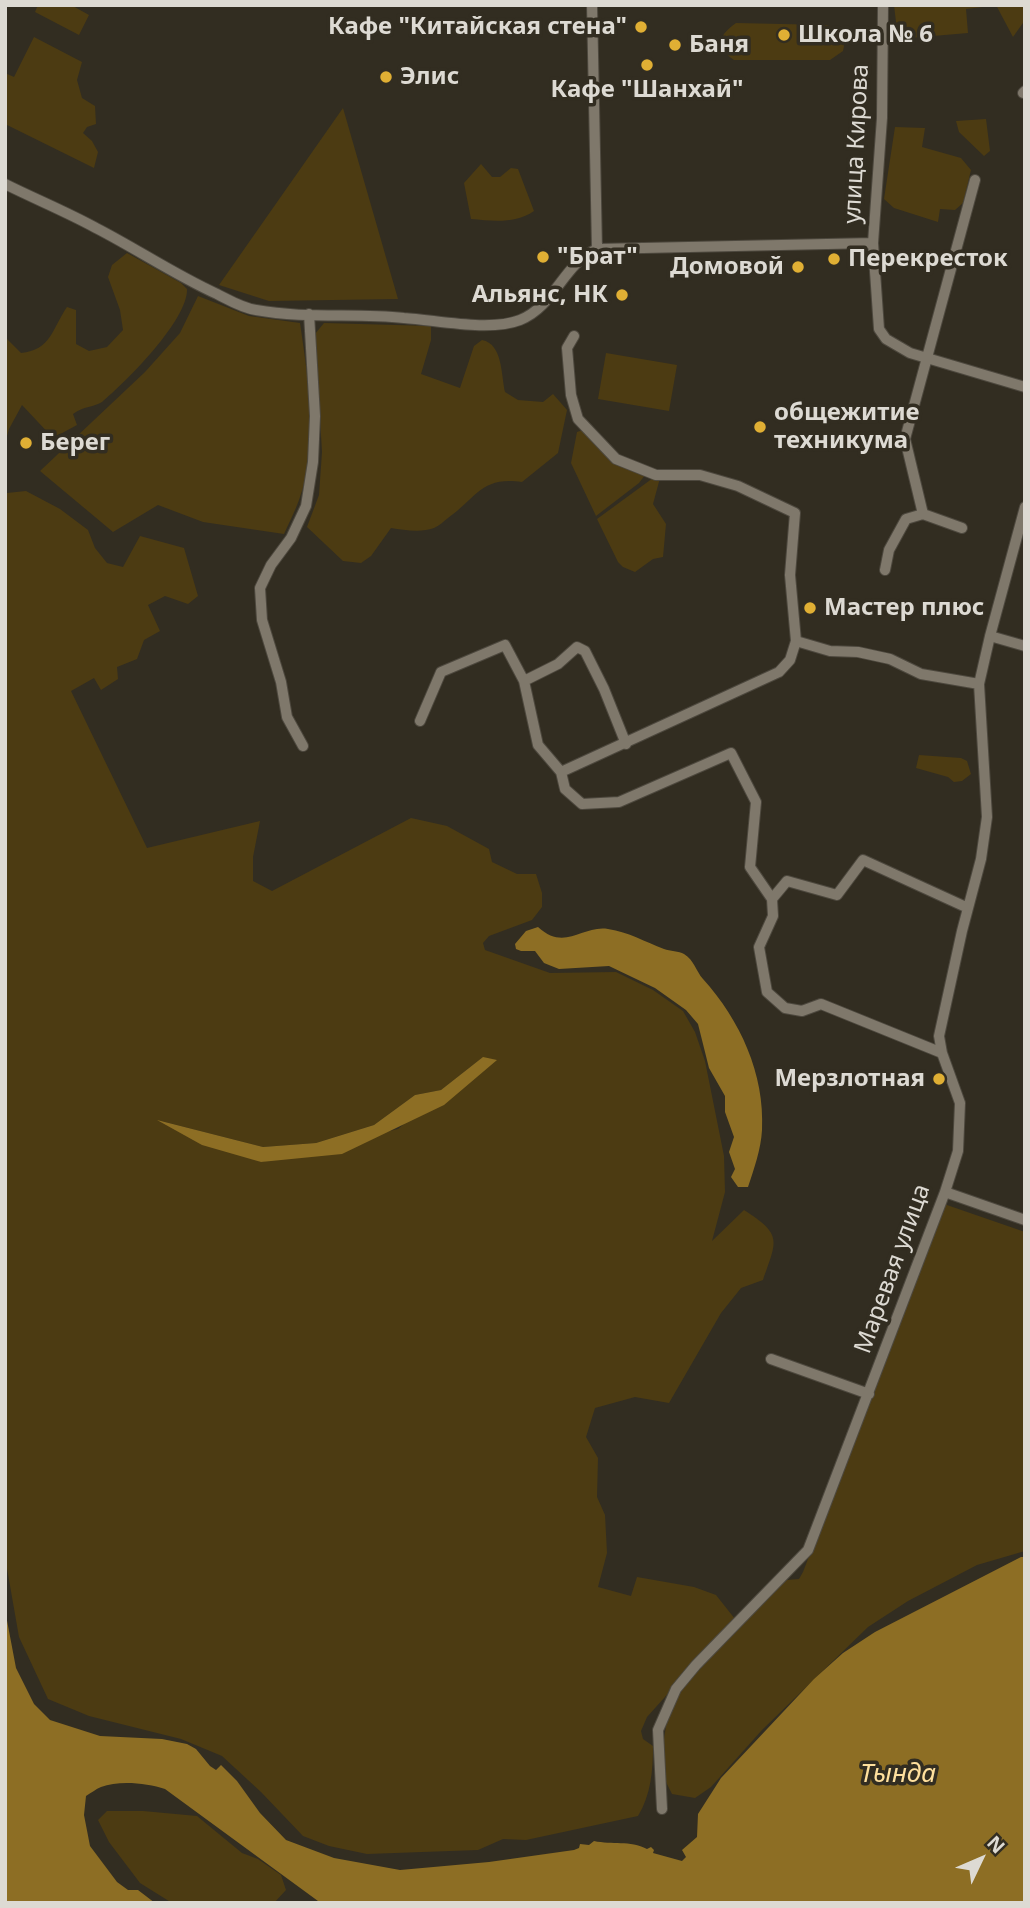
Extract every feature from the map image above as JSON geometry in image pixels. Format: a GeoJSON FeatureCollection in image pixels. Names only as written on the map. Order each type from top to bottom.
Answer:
{"type":"FeatureCollection","features":[{"type":"Feature","properties":{"kind":"street"},"geometry":{"type":"LineString","coordinates":[[592,5],[597,249]]}},
{"type":"Feature","properties":{"kind":"street","name":"улица Кирова"},"geometry":{"type":"LineString","coordinates":[[883,5],[882,118],[873,243],[879,329],[897,348],[1025,387]]}},
{"type":"Feature","properties":{"kind":"street"},"geometry":{"type":"LineString","coordinates":[[923,513],[905,439],[975,180]]}},
{"type":"Feature","properties":{"kind":"street"},"geometry":{"type":"LineString","coordinates":[[5,184],[96,228],[195,284],[238,304],[254,310],[309,314],[509,324],[535,313],[556,291],[579,260],[597,249],[873,243]]}},
{"type":"Feature","properties":{"kind":"street"},"geometry":{"type":"LineString","coordinates":[[303,746],[287,717],[281,682],[262,620],[260,589],[271,565],[291,538],[306,506],[313,462],[315,416],[309,314]]}},
{"type":"Feature","properties":{"kind":"street"},"geometry":{"type":"LineString","coordinates":[[561,772],[779,672],[790,660],[796,641],[790,575],[795,513],[738,486],[700,475],[656,475],[616,459],[578,419],[571,395],[567,348],[574,336]]}},
{"type":"Feature","properties":{"kind":"street","name":"Маревая улица"},"geometry":{"type":"LineString","coordinates":[[662,1809],[657,1730],[676,1689],[696,1665],[808,1550],[945,1192],[958,1151],[960,1103],[942,1053],[939,1036],[981,859],[987,817],[979,684],[1025,507]]}},
{"type":"Feature","properties":{"kind":"street"},"geometry":{"type":"LineString","coordinates":[[885,570],[889,550],[906,519],[923,513],[962,528]]}},
{"type":"Feature","properties":{"kind":"street"},"geometry":{"type":"LineString","coordinates":[[990,636],[1025,646]]}},
{"type":"Feature","properties":{"kind":"street"},"geometry":{"type":"LineString","coordinates":[[796,641],[830,651],[859,652],[890,659],[921,674],[979,684]]}},
{"type":"Feature","properties":{"kind":"street"},"geometry":{"type":"LineString","coordinates":[[421,721],[441,672],[505,645],[524,681],[537,745],[561,772],[565,789],[582,804],[620,802],[731,752],[757,802],[750,867],[772,899],[773,916],[758,947],[767,992],[785,1008],[802,1011],[821,1004],[942,1053]]}},
{"type":"Feature","properties":{"kind":"street"},"geometry":{"type":"LineString","coordinates":[[524,681],[558,664],[577,647],[585,650],[626,744]]}},
{"type":"Feature","properties":{"kind":"street"},"geometry":{"type":"LineString","coordinates":[[772,899],[788,881],[837,895],[863,860],[968,908]]}},
{"type":"Feature","properties":{"kind":"street"},"geometry":{"type":"LineString","coordinates":[[945,1192],[1025,1220]]}},
{"type":"Feature","properties":{"kind":"street"},"geometry":{"type":"LineString","coordinates":[[771,1359],[869,1394]]}},
{"type":"Feature","properties":{"kind":"shaded area"},"geometry":{"type":"Polygon","coordinates":[[[38,5],[71,5],[89,15],[79,35],[35,12],[38,5]]]}},
{"type":"Feature","properties":{"kind":"shaded area"},"geometry":{"type":"Polygon","coordinates":[[[894,5],[991,6],[966,9],[968,33],[898,39],[894,5]]]}},
{"type":"Feature","properties":{"kind":"shaded area"},"geometry":{"type":"Polygon","coordinates":[[[996,5],[1025,5],[1025,20],[1013,37],[996,5]]]}},
{"type":"Feature","properties":{"kind":"shaded area"},"geometry":{"type":"Polygon","coordinates":[[[736,23],[827,25],[839,30],[845,41],[843,51],[830,60],[734,60],[723,50],[721,41],[736,23]]]}},
{"type":"Feature","properties":{"kind":"shaded area"},"geometry":{"type":"Polygon","coordinates":[[[34,37],[82,62],[77,80],[82,98],[95,106],[96,124],[87,127],[83,133],[92,141],[98,152],[94,168],[5,124],[5,73],[14,77],[34,37]]]}},
{"type":"Feature","properties":{"kind":"shaded area"},"geometry":{"type":"Polygon","coordinates":[[[343,108],[398,299],[269,301],[219,285],[343,108]]]}},
{"type":"Feature","properties":{"kind":"shaded area"},"geometry":{"type":"Polygon","coordinates":[[[986,119],[990,151],[984,156],[959,132],[956,121],[986,119]]]}},
{"type":"Feature","properties":{"kind":"shaded area"},"geometry":{"type":"Polygon","coordinates":[[[895,127],[925,128],[922,147],[961,158],[971,170],[963,203],[955,210],[940,209],[938,222],[894,208],[884,199],[895,127]]]}},
{"type":"Feature","properties":{"kind":"shaded area"},"geometry":{"type":"Polygon","coordinates":[[[481,164],[492,177],[500,177],[511,168],[518,169],[534,211],[512,220],[471,219],[464,183],[481,164]]]}},
{"type":"Feature","properties":{"kind":"shaded area"},"geometry":{"type":"Polygon","coordinates":[[[127,253],[187,289],[178,317],[154,350],[113,393],[99,404],[73,414],[77,425],[53,438],[22,405],[5,443],[5,337],[21,353],[39,348],[50,337],[67,307],[76,310],[76,344],[89,351],[107,347],[123,330],[120,310],[108,277],[112,265],[127,253]]]}},
{"type":"Feature","properties":{"kind":"shaded area"},"geometry":{"type":"Polygon","coordinates":[[[198,296],[249,316],[300,323],[310,412],[309,457],[299,500],[284,534],[203,522],[158,505],[113,532],[40,471],[145,372],[180,333],[198,296]]]}},
{"type":"Feature","properties":{"kind":"shaded area"},"geometry":{"type":"Polygon","coordinates":[[[324,323],[431,326],[431,340],[421,374],[460,388],[474,346],[482,340],[489,343],[494,347],[500,361],[505,392],[518,400],[543,402],[553,394],[567,410],[558,453],[522,482],[498,482],[489,485],[436,527],[418,531],[391,528],[371,556],[361,563],[343,561],[307,527],[319,495],[322,452],[315,334],[324,323]]]}},
{"type":"Feature","properties":{"kind":"shaded area"},"geometry":{"type":"Polygon","coordinates":[[[606,353],[677,365],[669,411],[598,399],[606,353]]]}},
{"type":"Feature","properties":{"kind":"shaded area"},"geometry":{"type":"Polygon","coordinates":[[[583,430],[620,464],[645,475],[639,483],[596,516],[571,463],[577,432],[583,430]]]}},
{"type":"Feature","properties":{"kind":"shaded area"},"geometry":{"type":"Polygon","coordinates":[[[653,478],[660,478],[653,504],[666,524],[663,557],[653,559],[635,572],[618,562],[597,519],[653,478]]]}},
{"type":"Feature","properties":{"kind":"shaded area"},"geometry":{"type":"Polygon","coordinates":[[[26,491],[60,509],[88,530],[95,548],[107,563],[123,567],[140,536],[184,548],[198,596],[188,604],[165,596],[148,605],[160,631],[144,640],[137,659],[117,667],[118,679],[101,690],[94,678],[71,691],[147,848],[260,821],[253,857],[253,881],[272,891],[411,818],[447,826],[489,849],[492,862],[517,874],[536,874],[542,893],[542,907],[532,920],[489,936],[483,943],[485,950],[550,973],[616,972],[653,990],[683,1011],[695,1032],[705,1061],[724,1156],[725,1192],[712,1241],[744,1210],[771,1233],[773,1247],[763,1280],[741,1288],[721,1313],[669,1403],[635,1397],[595,1408],[586,1437],[598,1458],[597,1497],[605,1515],[607,1553],[598,1587],[631,1596],[637,1577],[694,1587],[716,1595],[735,1619],[647,1717],[641,1731],[643,1739],[653,1746],[652,1773],[646,1800],[638,1816],[526,1840],[503,1839],[478,1850],[367,1854],[329,1846],[303,1836],[222,1756],[181,1739],[89,1716],[48,1699],[19,1637],[5,1557],[7,493],[26,491]],[[483,1057],[441,1090],[415,1095],[374,1125],[316,1143],[263,1147],[161,1121],[261,1162],[398,1129],[483,1057]]]}},
{"type":"Feature","properties":{"kind":"shaded area"},"geometry":{"type":"Polygon","coordinates":[[[919,755],[961,758],[967,761],[971,774],[962,781],[954,782],[948,777],[916,768],[919,755]]]}},
{"type":"Feature","properties":{"kind":"shaded area"},"geometry":{"type":"Polygon","coordinates":[[[944,1204],[1025,1232],[1025,1551],[977,1565],[908,1601],[868,1627],[762,1730],[711,1787],[695,1798],[672,1794],[664,1778],[661,1758],[667,1720],[677,1692],[776,1588],[787,1580],[799,1579],[803,1572],[944,1204]]]}},
{"type":"Feature","properties":{"kind":"shaded area"},"geometry":{"type":"Polygon","coordinates":[[[107,1811],[197,1816],[242,1853],[258,1859],[281,1875],[286,1890],[274,1903],[172,1903],[140,1883],[109,1842],[98,1820],[107,1811]]]}},
{"type":"Feature","properties":{"kind":"water"},"geometry":{"type":"Polygon","coordinates":[[[538,927],[548,934],[565,938],[599,929],[616,930],[664,949],[682,953],[690,959],[739,1030],[754,1068],[762,1109],[762,1130],[759,1152],[748,1187],[738,1187],[731,1177],[735,1169],[729,1152],[734,1137],[725,1112],[725,1096],[709,1068],[698,1024],[686,1010],[655,988],[609,966],[559,969],[544,963],[535,951],[516,949],[515,944],[526,931],[538,927]]]}},
{"type":"Feature","properties":{"kind":"water"},"geometry":{"type":"Polygon","coordinates":[[[483,1057],[497,1060],[444,1105],[342,1154],[261,1162],[202,1145],[157,1120],[263,1147],[316,1143],[374,1125],[415,1095],[441,1090],[483,1057]]]}},
{"type":"Feature","properties":{"kind":"water","name":"Тында"},"geometry":{"type":"Polygon","coordinates":[[[1025,1557],[1025,1903],[327,1903],[318,1901],[165,1789],[124,1783],[101,1787],[86,1796],[84,1815],[90,1846],[117,1882],[128,1890],[138,1890],[155,1903],[5,1903],[5,1610],[16,1668],[34,1704],[50,1720],[100,1736],[162,1739],[187,1744],[196,1749],[216,1770],[221,1765],[286,1840],[334,1858],[400,1870],[489,1862],[574,1850],[579,1848],[580,1844],[589,1845],[594,1841],[647,1849],[651,1847],[653,1853],[682,1861],[686,1857],[682,1850],[697,1837],[698,1814],[721,1778],[814,1679],[843,1653],[875,1632],[1025,1557]]]}},
{"type":"Feature","properties":{"kind":"place","name":"Кафе \"Китайская стена\""},"geometry":{"type":"Point","coordinates":[641,27]}},
{"type":"Feature","properties":{"kind":"place","name":"Школа № 6"},"geometry":{"type":"Point","coordinates":[784,35]}},
{"type":"Feature","properties":{"kind":"place","name":"Баня"},"geometry":{"type":"Point","coordinates":[675,45]}},
{"type":"Feature","properties":{"kind":"place","name":"Кафе \"Шанхай\""},"geometry":{"type":"Point","coordinates":[647,65]}},
{"type":"Feature","properties":{"kind":"place","name":"Элис"},"geometry":{"type":"Point","coordinates":[386,77]}},
{"type":"Feature","properties":{"kind":"place","name":"\"Брат\""},"geometry":{"type":"Point","coordinates":[543,257]}},
{"type":"Feature","properties":{"kind":"place","name":"Перекресток"},"geometry":{"type":"Point","coordinates":[834,259]}},
{"type":"Feature","properties":{"kind":"place","name":"Домовой"},"geometry":{"type":"Point","coordinates":[798,267]}},
{"type":"Feature","properties":{"kind":"place","name":"Альянс, НК"},"geometry":{"type":"Point","coordinates":[622,295]}},
{"type":"Feature","properties":{"kind":"place","name":"общежитие техникума"},"geometry":{"type":"Point","coordinates":[760,427]}},
{"type":"Feature","properties":{"kind":"place","name":"Берег"},"geometry":{"type":"Point","coordinates":[26,443]}},
{"type":"Feature","properties":{"kind":"place","name":"Мастер плюс"},"geometry":{"type":"Point","coordinates":[810,608]}},
{"type":"Feature","properties":{"kind":"place","name":"Мерзлотная"},"geometry":{"type":"Point","coordinates":[939,1079]}}]}
